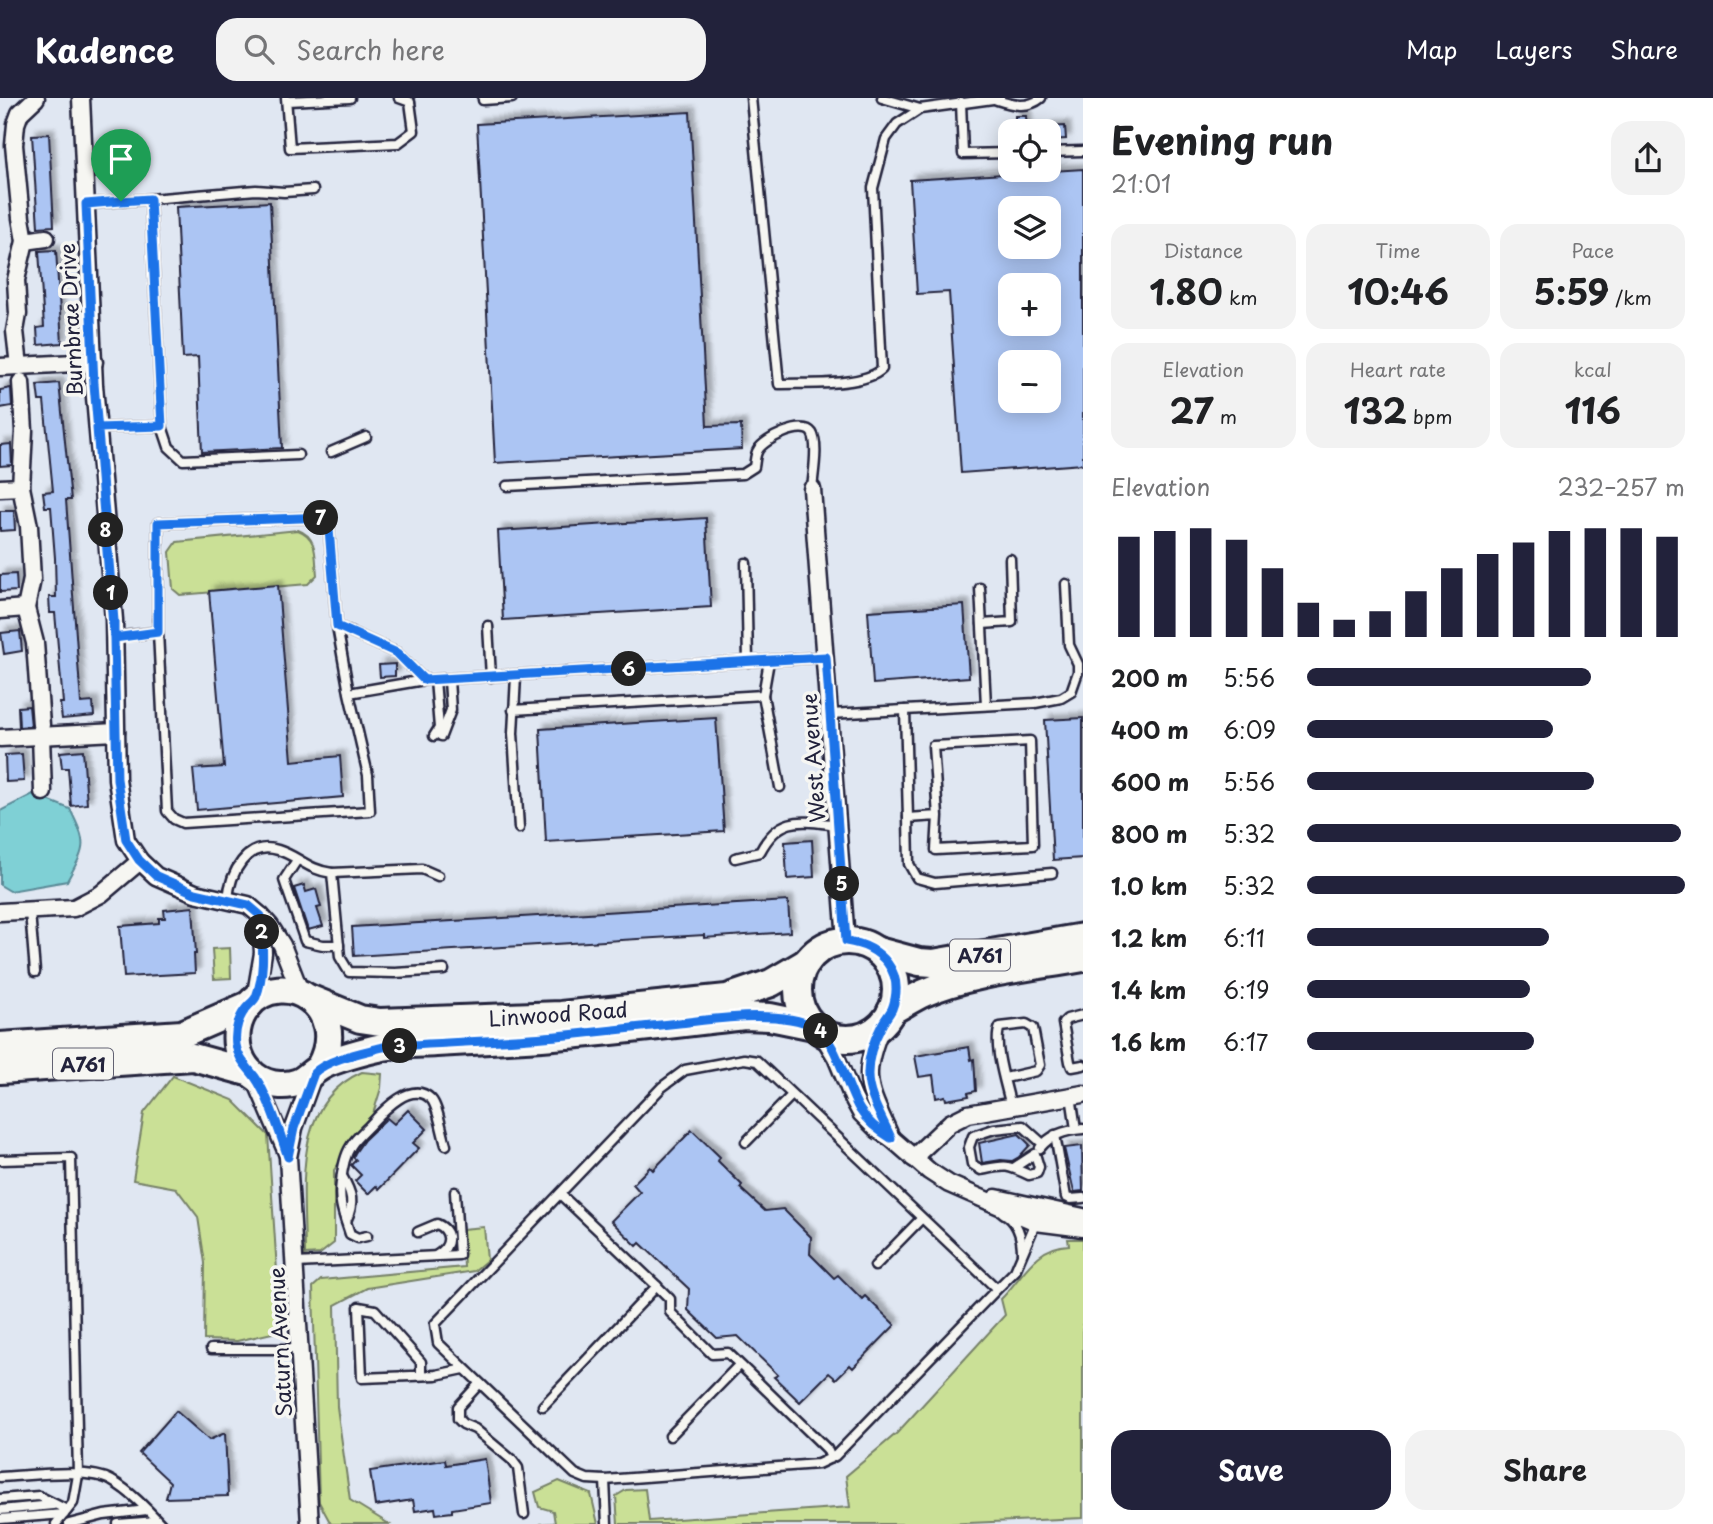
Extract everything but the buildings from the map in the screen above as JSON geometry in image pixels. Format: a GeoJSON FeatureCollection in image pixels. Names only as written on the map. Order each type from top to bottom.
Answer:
{"type":"FeatureCollection","features":[{"type":"Feature","properties":{"kind":"main road","name":"A761"},"geometry":{"type":"LineString","coordinates":[[877,951],[933,963],[1083,937]]}},
{"type":"Feature","properties":{"kind":"main road"},"geometry":{"type":"LineString","coordinates":[[846,941],[863,943],[877,951],[888,963],[895,979],[896,995],[886,1018],[868,1034],[851,1039],[835,1038],[818,1029],[801,1007],[798,992],[800,976],[817,951],[831,943],[846,941]]}},
{"type":"Feature","properties":{"kind":"main road","name":"A761"},"geometry":{"type":"LineString","coordinates":[[886,1018],[923,993],[942,986],[1083,958]]}},
{"type":"Feature","properties":{"kind":"main road","name":"Linwood Road"},"geometry":{"type":"LineString","coordinates":[[304,995],[359,1019],[380,1022],[561,1015],[727,998],[771,983],[807,962]]}},
{"type":"Feature","properties":{"kind":"main road"},"geometry":{"type":"LineString","coordinates":[[276,991],[291,991],[304,995],[318,1007],[327,1021],[330,1037],[328,1052],[317,1070],[294,1084],[279,1085],[253,1074],[241,1061],[236,1047],[240,1017],[252,1002],[276,991]]}},
{"type":"Feature","properties":{"kind":"main road","name":"A761"},"geometry":{"type":"LineString","coordinates":[[0,1046],[182,1034],[252,1002]]}},
{"type":"Feature","properties":{"kind":"main road","name":"Linwood Road"},"geometry":{"type":"LineString","coordinates":[[317,1070],[383,1047],[565,1035],[744,1016],[770,1017],[818,1029]]}},
{"type":"Feature","properties":{"kind":"main road","name":"A761"},"geometry":{"type":"LineString","coordinates":[[0,1070],[193,1057],[253,1074]]}},
{"type":"Feature","properties":{"kind":"street"},"geometry":{"type":"LineString","coordinates":[[36,98],[20,113],[14,145],[25,241],[16,280],[18,314],[15,331],[24,430],[21,487],[29,526],[32,579],[26,608],[35,643],[43,792]]}},
{"type":"Feature","properties":{"kind":"street","name":"Burnbrae Drive"},"geometry":{"type":"LineString","coordinates":[[82,98],[97,428],[114,638],[117,779],[126,840],[139,860],[156,876],[195,893],[248,905],[261,916],[271,926],[282,945],[304,995]]}},
{"type":"Feature","properties":{"kind":"street"},"geometry":{"type":"LineString","coordinates":[[25,241],[46,239]]}},
{"type":"Feature","properties":{"kind":"street"},"geometry":{"type":"LineString","coordinates":[[0,367],[20,374],[94,362]]}},
{"type":"Feature","properties":{"kind":"street"},"geometry":{"type":"LineString","coordinates":[[0,488],[21,487]]}},
{"type":"Feature","properties":{"kind":"street","name":"West Avenue"},"geometry":{"type":"LineString","coordinates":[[812,489],[846,941]]}},
{"type":"Feature","properties":{"kind":"street"},"geometry":{"type":"LineString","coordinates":[[0,610],[26,608]]}},
{"type":"Feature","properties":{"kind":"street"},"geometry":{"type":"LineString","coordinates":[[0,738],[41,730],[116,732]]}},
{"type":"Feature","properties":{"kind":"street"},"geometry":{"type":"LineString","coordinates":[[0,912],[74,908],[101,894],[139,860]]}},
{"type":"Feature","properties":{"kind":"street"},"geometry":{"type":"LineString","coordinates":[[252,1002],[263,953],[261,916]]}},
{"type":"Feature","properties":{"kind":"street"},"geometry":{"type":"LineString","coordinates":[[886,1018],[872,1051],[867,1075],[891,1138]]}},
{"type":"Feature","properties":{"kind":"street"},"geometry":{"type":"LineString","coordinates":[[818,1029],[836,1057],[861,1113],[913,1158],[949,1184],[1036,1222],[1083,1228]]}},
{"type":"Feature","properties":{"kind":"street","name":"Saturn Avenue"},"geometry":{"type":"LineString","coordinates":[[288,1157],[294,1128],[317,1070]]}},
{"type":"Feature","properties":{"kind":"street","name":"Saturn Avenue"},"geometry":{"type":"LineString","coordinates":[[253,1074],[277,1125],[288,1157],[310,1524]]}},
{"type":"Feature","properties":{"kind":"street"},"geometry":{"type":"LineString","coordinates":[[913,1158],[940,1131],[958,1118],[977,1112],[1077,1095]]}},
{"type":"Feature","properties":{"kind":"street"},"geometry":{"type":"LineString","coordinates":[[963,1191],[1083,1217]]}},
{"type":"Feature","properties":{"kind":"lane"},"geometry":{"type":"LineString","coordinates":[[350,98],[287,99],[290,148],[398,143],[414,131],[410,102],[399,98]]}},
{"type":"Feature","properties":{"kind":"lane"},"geometry":{"type":"LineString","coordinates":[[483,100],[512,98]]}},
{"type":"Feature","properties":{"kind":"lane"},"geometry":{"type":"LineString","coordinates":[[751,98],[779,384],[848,381],[882,369],[873,188],[886,139],[897,124],[920,109],[998,99],[1012,105],[1033,105],[1041,98]]}},
{"type":"Feature","properties":{"kind":"lane"},"geometry":{"type":"LineString","coordinates":[[882,98],[920,109]]}},
{"type":"Feature","properties":{"kind":"lane"},"geometry":{"type":"LineString","coordinates":[[961,102],[963,154],[998,153]]}},
{"type":"Feature","properties":{"kind":"lane"},"geometry":{"type":"LineString","coordinates":[[1061,152],[1083,151]]}},
{"type":"Feature","properties":{"kind":"lane"},"geometry":{"type":"LineString","coordinates":[[86,204],[256,190],[313,190]]}},
{"type":"Feature","properties":{"kind":"lane"},"geometry":{"type":"LineString","coordinates":[[150,199],[162,426],[169,447],[183,460],[298,455]]}},
{"type":"Feature","properties":{"kind":"lane"},"geometry":{"type":"LineString","coordinates":[[97,428],[162,426]]}},
{"type":"Feature","properties":{"kind":"lane"},"geometry":{"type":"LineString","coordinates":[[507,486],[743,474],[754,467],[757,451],[769,440],[778,434],[801,428],[808,429],[813,434],[815,449],[812,489]]}},
{"type":"Feature","properties":{"kind":"lane"},"geometry":{"type":"LineString","coordinates":[[331,452],[366,437]]}},
{"type":"Feature","properties":{"kind":"lane"},"geometry":{"type":"LineString","coordinates":[[328,517],[337,626],[368,775],[370,811],[183,823],[174,819],[167,811],[158,632],[158,523],[328,517]]}},
{"type":"Feature","properties":{"kind":"lane"},"geometry":{"type":"LineString","coordinates":[[982,624],[1012,622],[1010,559]]}},
{"type":"Feature","properties":{"kind":"lane"},"geometry":{"type":"LineString","coordinates":[[746,563],[748,662]]}},
{"type":"Feature","properties":{"kind":"lane"},"geometry":{"type":"LineString","coordinates":[[830,713],[1035,703],[1060,698],[1071,692],[1078,664],[1069,645],[1066,584]]}},
{"type":"Feature","properties":{"kind":"lane"},"geometry":{"type":"LineString","coordinates":[[980,588],[986,705]]}},
{"type":"Feature","properties":{"kind":"lane"},"geometry":{"type":"LineString","coordinates":[[337,626],[397,653],[424,680]]}},
{"type":"Feature","properties":{"kind":"lane"},"geometry":{"type":"LineString","coordinates":[[488,626],[491,677]]}},
{"type":"Feature","properties":{"kind":"lane"},"geometry":{"type":"LineString","coordinates":[[114,638],[158,632]]}},
{"type":"Feature","properties":{"kind":"lane"},"geometry":{"type":"LineString","coordinates":[[349,693],[424,680],[826,657]]}},
{"type":"Feature","properties":{"kind":"lane"},"geometry":{"type":"LineString","coordinates":[[769,661],[764,695],[780,787]]}},
{"type":"Feature","properties":{"kind":"lane"},"geometry":{"type":"LineString","coordinates":[[516,676],[513,710],[519,828]]}},
{"type":"Feature","properties":{"kind":"lane"},"geometry":{"type":"LineString","coordinates":[[435,680],[438,736],[451,710],[449,680]]}},
{"type":"Feature","properties":{"kind":"lane"},"geometry":{"type":"LineString","coordinates":[[513,710],[764,695]]}},
{"type":"Feature","properties":{"kind":"lane"},"geometry":{"type":"LineString","coordinates":[[905,710],[909,864],[918,878],[935,883],[1052,873]]}},
{"type":"Feature","properties":{"kind":"lane"},"geometry":{"type":"LineString","coordinates":[[1030,741],[1033,845],[936,850],[938,816],[933,747],[1030,741]]}},
{"type":"Feature","properties":{"kind":"lane"},"geometry":{"type":"LineString","coordinates":[[908,818],[938,816]]}},
{"type":"Feature","properties":{"kind":"lane"},"geometry":{"type":"LineString","coordinates":[[735,858],[760,852],[769,836],[789,822],[838,825]]}},
{"type":"Feature","properties":{"kind":"lane"},"geometry":{"type":"LineString","coordinates":[[228,900],[230,880],[241,860],[256,851],[269,848],[279,850],[317,871],[332,873],[422,869],[438,876]]}},
{"type":"Feature","properties":{"kind":"lane"},"geometry":{"type":"LineString","coordinates":[[297,860],[284,880],[304,941],[339,945]]}},
{"type":"Feature","properties":{"kind":"lane"},"geometry":{"type":"LineString","coordinates":[[332,873],[340,957],[349,972],[444,970]]}},
{"type":"Feature","properties":{"kind":"lane"},"geometry":{"type":"LineString","coordinates":[[30,912],[35,972]]}},
{"type":"Feature","properties":{"kind":"lane"},"geometry":{"type":"LineString","coordinates":[[1083,1016],[1067,1019],[1063,1023],[1072,1067],[1083,1065]]}},
{"type":"Feature","properties":{"kind":"lane"},"geometry":{"type":"LineString","coordinates":[[1005,1078],[1036,1071],[1040,1065],[1033,1028],[1026,1024],[1000,1027],[996,1035],[1011,1107]]}},
{"type":"Feature","properties":{"kind":"lane"},"geometry":{"type":"LineString","coordinates":[[995,1198],[1034,1212],[1036,1222],[1014,1271],[997,1289],[831,1458],[818,1464],[605,1480],[587,1479],[575,1474],[438,1343],[435,1324],[662,1087],[685,1070],[744,1059],[758,1061],[997,1289]]}},
{"type":"Feature","properties":{"kind":"lane"},"geometry":{"type":"LineString","coordinates":[[746,1142],[792,1095]]}},
{"type":"Feature","properties":{"kind":"lane"},"geometry":{"type":"LineString","coordinates":[[1016,1167],[1055,1135],[1080,1129],[1077,1095]]}},
{"type":"Feature","properties":{"kind":"lane"},"geometry":{"type":"LineString","coordinates":[[367,1236],[358,1238],[350,1234],[340,1211],[342,1175],[350,1147],[386,1107],[403,1096],[428,1096],[437,1106],[446,1145]]}},
{"type":"Feature","properties":{"kind":"lane"},"geometry":{"type":"LineString","coordinates":[[1035,1154],[1039,1167],[1037,1173],[1029,1175],[1007,1165],[981,1170],[972,1164],[969,1147],[973,1136],[994,1129],[1023,1126],[1043,1144]]}},
{"type":"Feature","properties":{"kind":"lane"},"geometry":{"type":"LineString","coordinates":[[1055,1135],[1066,1197],[1083,1198]]}},
{"type":"Feature","properties":{"kind":"lane"},"geometry":{"type":"LineString","coordinates":[[0,1160],[71,1158],[78,1475],[73,1503],[56,1524]]}},
{"type":"Feature","properties":{"kind":"lane"},"geometry":{"type":"LineString","coordinates":[[963,1191],[1010,1217],[1020,1233],[1022,1256]]}},
{"type":"Feature","properties":{"kind":"lane"},"geometry":{"type":"LineString","coordinates":[[296,1263],[459,1255],[455,1192]]}},
{"type":"Feature","properties":{"kind":"lane"},"geometry":{"type":"LineString","coordinates":[[560,1194],[670,1299],[670,1312],[712,1354],[728,1353],[827,1449],[831,1458]]}},
{"type":"Feature","properties":{"kind":"lane"},"geometry":{"type":"LineString","coordinates":[[875,1266],[921,1219]]}},
{"type":"Feature","properties":{"kind":"lane"},"geometry":{"type":"LineString","coordinates":[[418,1232],[437,1224],[444,1227],[449,1234],[449,1242],[443,1251],[435,1256]]}},
{"type":"Feature","properties":{"kind":"lane"},"geometry":{"type":"LineString","coordinates":[[543,1406],[657,1286]]}},
{"type":"Feature","properties":{"kind":"lane"},"geometry":{"type":"LineString","coordinates":[[421,1375],[421,1362],[375,1310],[359,1307],[362,1378],[421,1375],[464,1368]]}},
{"type":"Feature","properties":{"kind":"lane"},"geometry":{"type":"LineString","coordinates":[[211,1349],[300,1349]]}},
{"type":"Feature","properties":{"kind":"lane"},"geometry":{"type":"LineString","coordinates":[[670,1436],[739,1365]]}},
{"type":"Feature","properties":{"kind":"lane"},"geometry":{"type":"LineString","coordinates":[[479,1384],[458,1408],[458,1419],[475,1429],[518,1468],[524,1514]]}},
{"type":"Feature","properties":{"kind":"lane"},"geometry":{"type":"LineString","coordinates":[[0,1477],[94,1475],[113,1481],[159,1522]]}},
{"type":"Feature","properties":{"kind":"lane"},"geometry":{"type":"LineString","coordinates":[[605,1480],[607,1524]]}},
{"type":"Feature","properties":{"kind":"lane"},"geometry":{"type":"LineString","coordinates":[[0,1499],[39,1496],[66,1512]]}},
{"type":"Feature","properties":{"kind":"lane"},"geometry":{"type":"LineString","coordinates":[[0,1510],[55,1505]]}},
{"type":"Feature","properties":{"kind":"lane"},"geometry":{"type":"LineString","coordinates":[[71,1524],[104,1515],[147,1510]]}},
{"type":"Feature","properties":{"kind":"lane"},"geometry":{"type":"LineString","coordinates":[[0,1519],[66,1512]]}},
{"type":"Feature","properties":{"kind":"lane"},"geometry":{"type":"LineString","coordinates":[[85,1520],[97,1524]]}},
{"type":"Feature","properties":{"kind":"lane"},"geometry":{"type":"LineString","coordinates":[[118,1524],[159,1522]]}},
{"type":"Feature","properties":{"kind":"green space"},"geometry":{"type":"Polygon","coordinates":[[[298,530],[309,537],[314,548],[317,575],[308,584],[180,595],[173,589],[170,552],[177,542],[298,530]]]}},
{"type":"Feature","properties":{"kind":"green space"},"geometry":{"type":"Polygon","coordinates":[[[230,948],[231,978],[214,979],[212,949],[230,948]]]}},
{"type":"Feature","properties":{"kind":"green space"},"geometry":{"type":"Polygon","coordinates":[[[362,1072],[382,1074],[381,1088],[372,1117],[334,1170],[334,1243],[320,1254],[305,1255],[304,1177],[306,1151],[312,1127],[323,1105],[339,1086],[362,1072]]]}},
{"type":"Feature","properties":{"kind":"green space"},"geometry":{"type":"Polygon","coordinates":[[[173,1076],[233,1100],[268,1135],[281,1331],[237,1341],[204,1340],[205,1263],[198,1217],[176,1188],[133,1180],[144,1113],[173,1076]]]}},
{"type":"Feature","properties":{"kind":"green space"},"geometry":{"type":"Polygon","coordinates":[[[484,1227],[487,1260],[474,1271],[367,1288],[335,1305],[337,1407],[350,1500],[389,1524],[331,1524],[319,1502],[313,1287],[321,1280],[464,1267],[462,1229],[484,1227]]]}},
{"type":"Feature","properties":{"kind":"green space"},"geometry":{"type":"Polygon","coordinates":[[[1068,1239],[1083,1239],[1083,1518],[946,1524],[618,1524],[616,1496],[626,1490],[645,1489],[649,1521],[850,1507],[846,1476],[897,1433],[1005,1315],[1001,1299],[1030,1264],[1047,1251],[1069,1245],[1068,1239]]]}},
{"type":"Feature","properties":{"kind":"green space"},"geometry":{"type":"Polygon","coordinates":[[[559,1481],[591,1494],[598,1524],[540,1524],[555,1523],[553,1511],[539,1507],[535,1492],[559,1481]]]}},
{"type":"Feature","properties":{"kind":"water"},"geometry":{"type":"Polygon","coordinates":[[[33,794],[70,809],[82,839],[81,853],[67,881],[10,891],[0,885],[0,811],[33,794]]]}},
{"type":"Feature","properties":{"kind":"route"},"geometry":{"type":"LineString","coordinates":[[121,201],[86,204],[94,384],[97,428],[114,621],[114,638],[117,779],[126,840],[139,860],[156,876],[195,893],[248,905],[261,916],[262,969],[256,999],[240,1017],[236,1047],[241,1061],[254,1076],[277,1125],[288,1157],[294,1128],[314,1073],[320,1066],[383,1047],[565,1035],[744,1016],[786,1020],[814,1027],[821,1032],[836,1057],[861,1113],[878,1130],[891,1138],[867,1075],[881,1025],[891,1011],[896,995],[895,979],[888,963],[877,951],[863,943],[846,941],[826,657],[424,680],[397,653],[337,626],[328,517],[158,523],[158,632],[114,638],[97,428],[162,426],[150,199],[121,201]]}}]}
